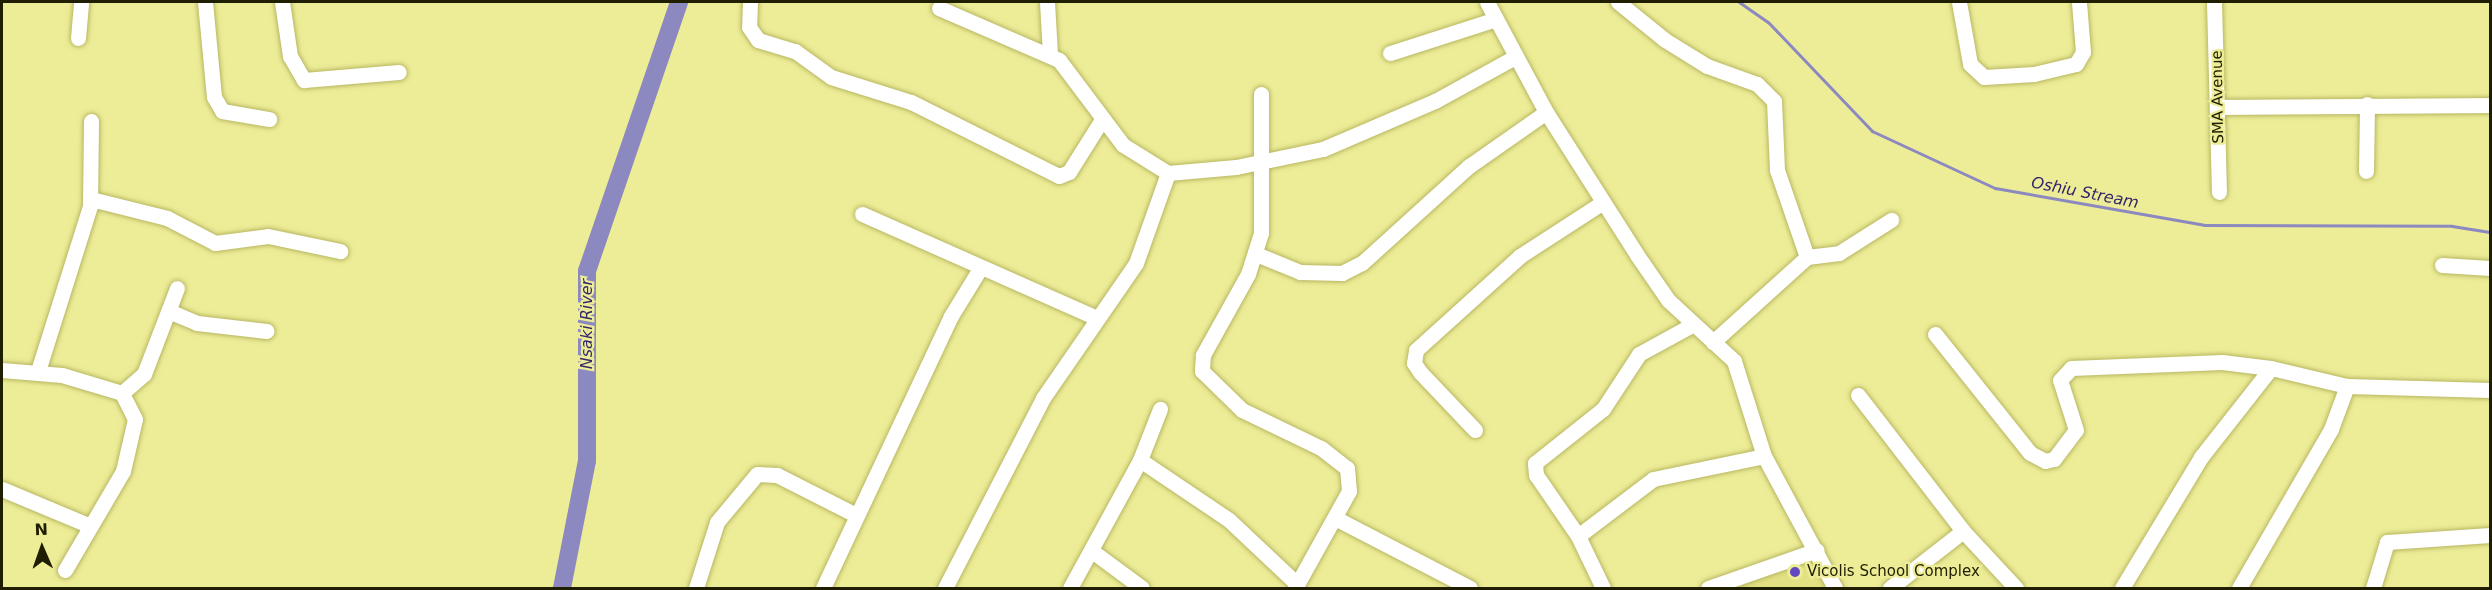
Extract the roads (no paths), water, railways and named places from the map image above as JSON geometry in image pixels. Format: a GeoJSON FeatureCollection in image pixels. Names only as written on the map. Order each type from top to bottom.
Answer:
{"type":"FeatureCollection","features":[{"type":"Feature","properties":{"kind":"street"},"geometry":{"type":"LineString","coordinates":[[78,38],[81,2]]}},
{"type":"Feature","properties":{"kind":"street"},"geometry":{"type":"LineString","coordinates":[[205,2],[214,97],[222,111],[269,119]]}},
{"type":"Feature","properties":{"kind":"street"},"geometry":{"type":"LineString","coordinates":[[282,2],[290,56],[304,80],[399,72]]}},
{"type":"Feature","properties":{"kind":"street"},"geometry":{"type":"LineString","coordinates":[[750,2],[749,27],[758,40],[795,51],[831,77],[911,102],[1059,176],[1069,172],[1101,121]]}},
{"type":"Feature","properties":{"kind":"street"},"geometry":{"type":"LineString","coordinates":[[1047,2],[1050,54]]}},
{"type":"Feature","properties":{"kind":"street"},"geometry":{"type":"LineString","coordinates":[[1487,2],[1546,111],[1668,300],[1692,325],[1713,342],[1740,372],[1764,456],[1835,588]]}},
{"type":"Feature","properties":{"kind":"street"},"geometry":{"type":"LineString","coordinates":[[1618,2],[1707,66],[1768,92],[1774,101],[1777,170],[1807,257]]}},
{"type":"Feature","properties":{"kind":"street"},"geometry":{"type":"LineString","coordinates":[[1959,2],[1970,64],[1984,77],[2034,74],[2076,64],[2083,52],[2079,2]]}},
{"type":"Feature","properties":{"kind":"street","name":"SMA Avenue"},"geometry":{"type":"LineString","coordinates":[[2214,2],[2220,192]]}},
{"type":"Feature","properties":{"kind":"street"},"geometry":{"type":"LineString","coordinates":[[939,8],[1050,54],[1101,121],[1138,158],[1168,173],[1259,163],[1323,149],[1435,101],[1515,57]]}},
{"type":"Feature","properties":{"kind":"street"},"geometry":{"type":"LineString","coordinates":[[1390,53],[1496,19]]}},
{"type":"Feature","properties":{"kind":"street"},"geometry":{"type":"LineString","coordinates":[[1140,460],[1230,520],[1296,586],[1350,491],[1347,468],[1321,448],[1242,410],[1202,370],[1203,355],[1256,254],[1261,94]]}},
{"type":"Feature","properties":{"kind":"street"},"geometry":{"type":"LineString","coordinates":[[2219,107],[2367,104],[2490,105]]}},
{"type":"Feature","properties":{"kind":"street"},"geometry":{"type":"LineString","coordinates":[[2366,171],[2367,104]]}},
{"type":"Feature","properties":{"kind":"street"},"geometry":{"type":"LineString","coordinates":[[1256,254],[1300,272],[1342,273],[1362,263],[1469,166],[1546,111]]}},
{"type":"Feature","properties":{"kind":"street"},"geometry":{"type":"LineString","coordinates":[[38,371],[91,199],[91,122]]}},
{"type":"Feature","properties":{"kind":"street"},"geometry":{"type":"LineString","coordinates":[[945,588],[1043,398],[1094,317],[1136,263],[1168,173]]}},
{"type":"Feature","properties":{"kind":"street"},"geometry":{"type":"LineString","coordinates":[[91,199],[167,218],[215,243],[268,236],[340,251]]}},
{"type":"Feature","properties":{"kind":"street"},"geometry":{"type":"LineString","coordinates":[[1475,430],[1420,372],[1414,363],[1416,350],[1520,256],[1603,202]]}},
{"type":"Feature","properties":{"kind":"street"},"geometry":{"type":"LineString","coordinates":[[862,214],[1094,317]]}},
{"type":"Feature","properties":{"kind":"street"},"geometry":{"type":"LineString","coordinates":[[1713,342],[1807,257],[1839,253],[1891,220]]}},
{"type":"Feature","properties":{"kind":"street"},"geometry":{"type":"LineString","coordinates":[[2442,265],[2490,268]]}},
{"type":"Feature","properties":{"kind":"street"},"geometry":{"type":"LineString","coordinates":[[823,588],[951,316],[981,267]]}},
{"type":"Feature","properties":{"kind":"street"},"geometry":{"type":"LineString","coordinates":[[122,393],[144,374],[171,312],[177,288]]}},
{"type":"Feature","properties":{"kind":"street"},"geometry":{"type":"LineString","coordinates":[[171,312],[197,323],[267,331]]}},
{"type":"Feature","properties":{"kind":"street"},"geometry":{"type":"LineString","coordinates":[[1603,588],[1578,536],[1536,475],[1535,463],[1604,409],[1640,354],[1692,325]]}},
{"type":"Feature","properties":{"kind":"street"},"geometry":{"type":"LineString","coordinates":[[1935,334],[2030,453],[2045,461],[2054,459],[2076,430],[2060,380],[2071,368],[2222,362],[2271,368],[2347,386],[2490,390]]}},
{"type":"Feature","properties":{"kind":"street"},"geometry":{"type":"LineString","coordinates":[[2122,588],[2201,457],[2271,368]]}},
{"type":"Feature","properties":{"kind":"street"},"geometry":{"type":"LineString","coordinates":[[2,370],[38,371],[122,393]]}},
{"type":"Feature","properties":{"kind":"street"},"geometry":{"type":"LineString","coordinates":[[2239,588],[2331,429],[2347,386]]}},
{"type":"Feature","properties":{"kind":"street"},"geometry":{"type":"LineString","coordinates":[[65,570],[88,525],[123,471],[134,427],[122,393]]}},
{"type":"Feature","properties":{"kind":"street"},"geometry":{"type":"LineString","coordinates":[[1858,395],[1963,531],[2016,588]]}},
{"type":"Feature","properties":{"kind":"street"},"geometry":{"type":"LineString","coordinates":[[1070,588],[1140,460],[1160,409]]}},
{"type":"Feature","properties":{"kind":"street"},"geometry":{"type":"LineString","coordinates":[[1578,536],[1653,479],[1764,456]]}},
{"type":"Feature","properties":{"kind":"street"},"geometry":{"type":"LineString","coordinates":[[696,588],[717,522],[757,474],[777,474],[856,515]]}},
{"type":"Feature","properties":{"kind":"street"},"geometry":{"type":"LineString","coordinates":[[2,489],[88,525]]}},
{"type":"Feature","properties":{"kind":"street"},"geometry":{"type":"LineString","coordinates":[[1335,518],[1470,588]]}},
{"type":"Feature","properties":{"kind":"street"},"geometry":{"type":"LineString","coordinates":[[1890,588],[1963,531]]}},
{"type":"Feature","properties":{"kind":"street"},"geometry":{"type":"LineString","coordinates":[[2373,588],[2387,542],[2490,535]]}},
{"type":"Feature","properties":{"kind":"street"},"geometry":{"type":"LineString","coordinates":[[1708,588],[1816,550]]}},
{"type":"Feature","properties":{"kind":"street"},"geometry":{"type":"LineString","coordinates":[[1092,551],[1142,588]]}},
{"type":"Feature","properties":{"kind":"waterway","name":"Nsaki River"},"geometry":{"type":"LineString","coordinates":[[562,588],[587,461],[587,271],[679,2]]}},
{"type":"Feature","properties":{"kind":"waterway","name":"Oshiu Stream"},"geometry":{"type":"LineString","coordinates":[[1739,2],[1768,22],[1872,131],[1995,188],[2204,225],[2452,226],[2490,232]]}},
{"type":"Feature","properties":{"kind":"place","name":"Vicolis School Complex"},"geometry":{"type":"Point","coordinates":[1795,572]}}]}
